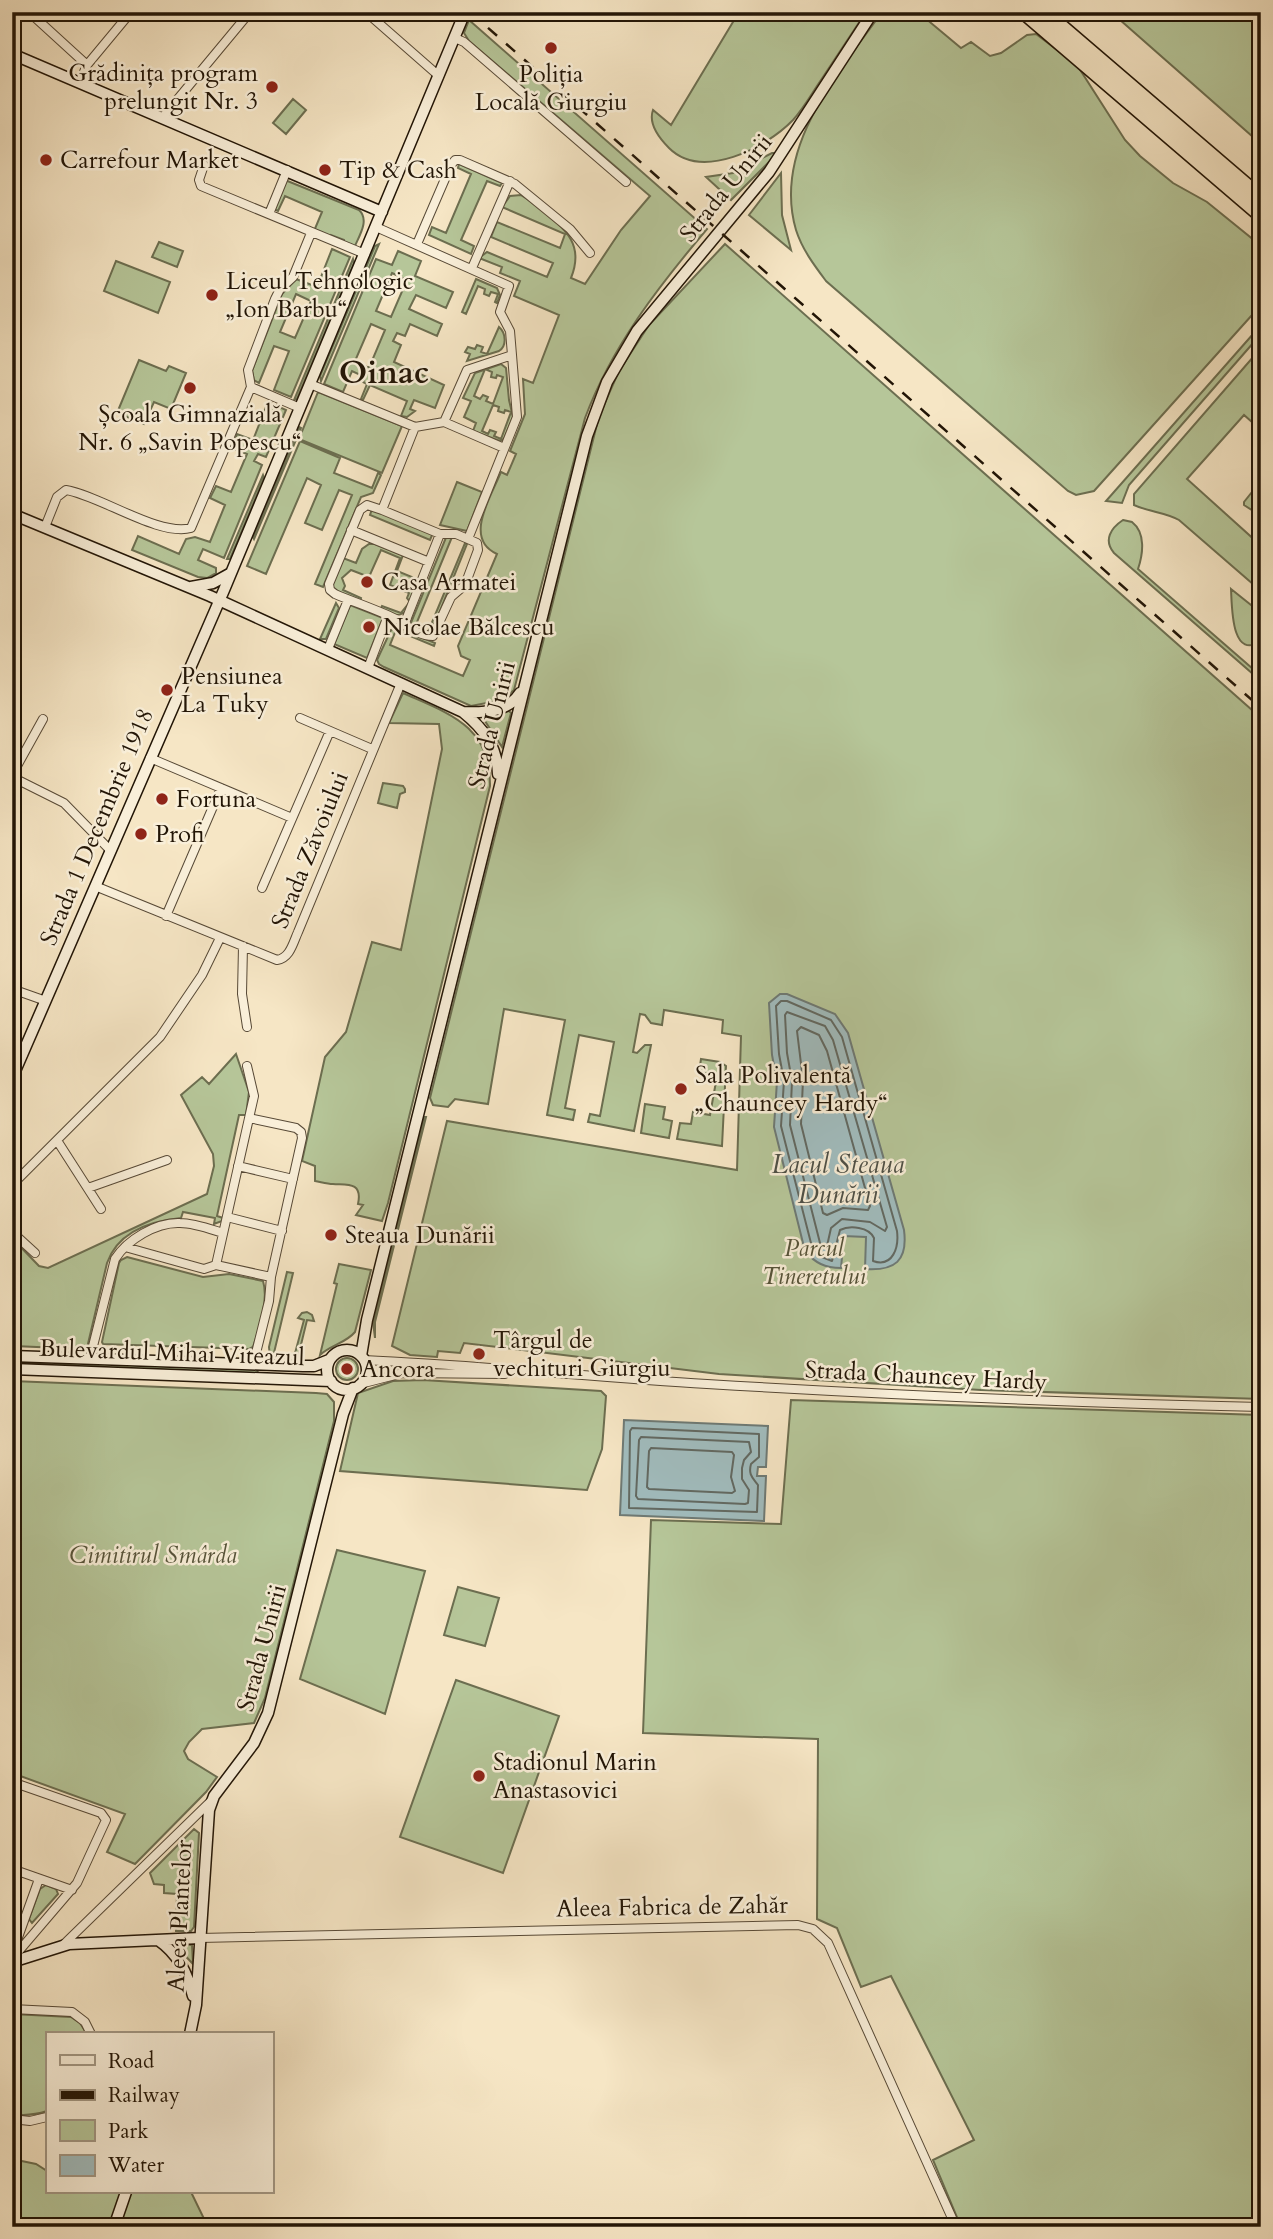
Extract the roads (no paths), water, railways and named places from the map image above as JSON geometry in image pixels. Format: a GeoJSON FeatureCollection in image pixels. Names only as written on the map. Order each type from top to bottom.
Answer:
{"type":"FeatureCollection","features":[{"type":"Feature","properties":{"kind":"highway"},"geometry":{"type":"LineString","coordinates":[[1024,12],[1261,215]]}},
{"type":"Feature","properties":{"kind":"highway"},"geometry":{"type":"LineString","coordinates":[[1044,12],[1261,198]]}},
{"type":"Feature","properties":{"kind":"main road","name":"Strada 1 Decembrie 1918"},"geometry":{"type":"LineString","coordinates":[[12,1078],[18,1053],[46,1000],[231,573],[465,12]]}},
{"type":"Feature","properties":{"kind":"main road","name":"Strada Unirii"},"geometry":{"type":"LineString","coordinates":[[362,1358],[367,1320],[586,436],[607,382],[626,347],[652,310],[769,172],[873,12]]}},
{"type":"Feature","properties":{"kind":"main road"},"geometry":{"type":"LineString","coordinates":[[12,54],[382,212]]}},
{"type":"Feature","properties":{"kind":"main road"},"geometry":{"type":"LineString","coordinates":[[12,514],[219,600],[463,712],[483,730],[494,750],[498,763],[496,794]]}},
{"type":"Feature","properties":{"kind":"main road"},"geometry":{"type":"LineString","coordinates":[[189,587],[213,583],[231,573]]}},
{"type":"Feature","properties":{"kind":"main road"},"geometry":{"type":"LineString","coordinates":[[463,712],[500,709],[513,702],[523,688]]}},
{"type":"Feature","properties":{"kind":"main road","name":"Strada Unirii"},"geometry":{"type":"LineString","coordinates":[[348,1350],[367,1320]]}},
{"type":"Feature","properties":{"kind":"main road"},"geometry":{"type":"LineString","coordinates":[[348,1350],[362,1358],[366,1371],[357,1386],[342,1389],[332,1383],[327,1374],[329,1360],[337,1352],[348,1350]]}},
{"type":"Feature","properties":{"kind":"main road","name":"Bulevardul Mihai Viteazul"},"geometry":{"type":"LineString","coordinates":[[12,1356],[311,1366],[329,1360]]}},
{"type":"Feature","properties":{"kind":"main road","name":"Bulevardul Mihai Viteazul"},"geometry":{"type":"LineString","coordinates":[[12,1368],[332,1383]]}},
{"type":"Feature","properties":{"kind":"main road","name":"Strada Unirii"},"geometry":{"type":"LineString","coordinates":[[332,1383],[342,1414]]}},
{"type":"Feature","properties":{"kind":"main road","name":"Strada Unirii"},"geometry":{"type":"LineString","coordinates":[[212,1800],[254,1742],[271,1703],[342,1414],[357,1386]]}},
{"type":"Feature","properties":{"kind":"main road","name":"Aleea Plantelor"},"geometry":{"type":"LineString","coordinates":[[190,2032],[196,2005],[207,1821],[212,1800]]}},
{"type":"Feature","properties":{"kind":"main road"},"geometry":{"type":"LineString","coordinates":[[12,1961],[63,1945],[200,1938]]}},
{"type":"Feature","properties":{"kind":"main road"},"geometry":{"type":"LineString","coordinates":[[158,1940],[171,1950],[180,1962],[196,2005]]}},
{"type":"Feature","properties":{"kind":"main road"},"geometry":{"type":"LineString","coordinates":[[114,2227],[125,2194]]}},
{"type":"Feature","properties":{"kind":"street"},"geometry":{"type":"LineString","coordinates":[[29,12],[87,65]]}},
{"type":"Feature","properties":{"kind":"street"},"geometry":{"type":"LineString","coordinates":[[80,81],[87,65],[131,12]]}},
{"type":"Feature","properties":{"kind":"street"},"geometry":{"type":"LineString","coordinates":[[162,118],[250,12]]}},
{"type":"Feature","properties":{"kind":"street"},"geometry":{"type":"LineString","coordinates":[[366,12],[439,76]]}},
{"type":"Feature","properties":{"kind":"street"},"geometry":{"type":"LineString","coordinates":[[455,38],[464,42],[626,182]]}},
{"type":"Feature","properties":{"kind":"street"},"geometry":{"type":"LineString","coordinates":[[417,244],[453,162],[462,160],[510,181],[570,229],[590,253]]}},
{"type":"Feature","properties":{"kind":"street"},"geometry":{"type":"LineString","coordinates":[[204,165],[199,180],[201,186],[365,254]]}},
{"type":"Feature","properties":{"kind":"street"},"geometry":{"type":"LineString","coordinates":[[268,214],[287,170]]}},
{"type":"Feature","properties":{"kind":"street"},"geometry":{"type":"LineString","coordinates":[[472,268],[510,181]]}},
{"type":"Feature","properties":{"kind":"street"},"geometry":{"type":"LineString","coordinates":[[376,227],[509,286],[500,312],[510,331],[517,414],[468,539]]}},
{"type":"Feature","properties":{"kind":"street"},"geometry":{"type":"LineString","coordinates":[[45,527],[57,497],[66,490],[145,521],[181,529],[191,528],[251,387],[248,370],[275,299],[280,289],[293,276],[311,233]]}},
{"type":"Feature","properties":{"kind":"street"},"geometry":{"type":"LineString","coordinates":[[444,422],[466,372],[512,355]]}},
{"type":"Feature","properties":{"kind":"street"},"geometry":{"type":"LineString","coordinates":[[310,384],[415,427],[444,422],[504,448]]}},
{"type":"Feature","properties":{"kind":"street"},"geometry":{"type":"LineString","coordinates":[[251,387],[300,408]]}},
{"type":"Feature","properties":{"kind":"street"},"geometry":{"type":"LineString","coordinates":[[382,510],[415,427]]}},
{"type":"Feature","properties":{"kind":"street"},"geometry":{"type":"LineString","coordinates":[[12,428],[15,437],[12,454]]}},
{"type":"Feature","properties":{"kind":"street"},"geometry":{"type":"LineString","coordinates":[[364,506],[382,510],[440,534],[456,534],[477,543],[478,550],[466,585],[451,597],[436,634],[428,636],[333,593],[329,586],[351,530],[359,510],[364,506]]}},
{"type":"Feature","properties":{"kind":"street"},"geometry":{"type":"LineString","coordinates":[[351,530],[429,562]]}},
{"type":"Feature","properties":{"kind":"street"},"geometry":{"type":"LineString","coordinates":[[404,625],[440,534]]}},
{"type":"Feature","properties":{"kind":"street"},"geometry":{"type":"LineString","coordinates":[[328,649],[348,600]]}},
{"type":"Feature","properties":{"kind":"street"},"geometry":{"type":"LineString","coordinates":[[368,667],[388,617]]}},
{"type":"Feature","properties":{"kind":"street","name":"Strada Zăvoiului"},"geometry":{"type":"LineString","coordinates":[[95,886],[220,938],[277,960],[283,959],[288,954],[401,683]]}},
{"type":"Feature","properties":{"kind":"street"},"geometry":{"type":"LineString","coordinates":[[300,718],[372,749]]}},
{"type":"Feature","properties":{"kind":"street"},"geometry":{"type":"LineString","coordinates":[[43,719],[12,776],[64,803],[110,850]]}},
{"type":"Feature","properties":{"kind":"street"},"geometry":{"type":"LineString","coordinates":[[262,888],[330,731]]}},
{"type":"Feature","properties":{"kind":"street"},"geometry":{"type":"LineString","coordinates":[[150,758],[292,818]]}},
{"type":"Feature","properties":{"kind":"street"},"geometry":{"type":"LineString","coordinates":[[166,916],[221,788]]}},
{"type":"Feature","properties":{"kind":"street"},"geometry":{"type":"LineString","coordinates":[[12,1185],[58,1142],[160,1037],[199,982],[220,938]]}},
{"type":"Feature","properties":{"kind":"street"},"geometry":{"type":"LineString","coordinates":[[243,946],[242,994],[247,1027]]}},
{"type":"Feature","properties":{"kind":"street"},"geometry":{"type":"LineString","coordinates":[[12,989],[46,1000]]}},
{"type":"Feature","properties":{"kind":"street"},"geometry":{"type":"LineString","coordinates":[[216,1265],[254,1092],[247,1066]]}},
{"type":"Feature","properties":{"kind":"street"},"geometry":{"type":"LineString","coordinates":[[249,1118],[296,1128],[301,1132],[302,1138],[253,1365]]}},
{"type":"Feature","properties":{"kind":"street"},"geometry":{"type":"LineString","coordinates":[[58,1142],[101,1209]]}},
{"type":"Feature","properties":{"kind":"street"},"geometry":{"type":"LineString","coordinates":[[88,1188],[167,1160]]}},
{"type":"Feature","properties":{"kind":"street"},"geometry":{"type":"LineString","coordinates":[[239,1166],[293,1179]]}},
{"type":"Feature","properties":{"kind":"street"},"geometry":{"type":"LineString","coordinates":[[227,1217],[282,1231]]}},
{"type":"Feature","properties":{"kind":"street"},"geometry":{"type":"LineString","coordinates":[[90,1358],[115,1259],[125,1247],[151,1230],[176,1223],[223,1233]]}},
{"type":"Feature","properties":{"kind":"street"},"geometry":{"type":"LineString","coordinates":[[12,1232],[35,1253]]}},
{"type":"Feature","properties":{"kind":"street"},"geometry":{"type":"LineString","coordinates":[[125,1247],[204,1269],[216,1265],[271,1277]]}},
{"type":"Feature","properties":{"kind":"street","name":"Strada Chauncey Hardy"},"geometry":{"type":"LineString","coordinates":[[362,1358],[589,1376],[1063,1403],[1261,1407]]}},
{"type":"Feature","properties":{"kind":"street","name":"Strada Chauncey Hardy"},"geometry":{"type":"LineString","coordinates":[[357,1386],[403,1373],[589,1376]]}},
{"type":"Feature","properties":{"kind":"street"},"geometry":{"type":"LineString","coordinates":[[12,1782],[101,1813],[106,1818],[106,1825],[72,1890],[12,1961]]}},
{"type":"Feature","properties":{"kind":"street","name":"Strada Unirii"},"geometry":{"type":"LineString","coordinates":[[63,1945],[212,1800]]}},
{"type":"Feature","properties":{"kind":"street"},"geometry":{"type":"LineString","coordinates":[[12,1869],[72,1890]]}},
{"type":"Feature","properties":{"kind":"street"},"geometry":{"type":"LineString","coordinates":[[12,1954],[39,1879]]}},
{"type":"Feature","properties":{"kind":"street","name":"Aleea Fabrica de Zahăr"},"geometry":{"type":"LineString","coordinates":[[200,1938],[784,1925],[813,1928],[828,1943],[956,2227]]}},
{"type":"Feature","properties":{"kind":"street"},"geometry":{"type":"LineString","coordinates":[[12,2009],[72,2012],[85,2022],[90,2032]]}},
{"type":"Feature","properties":{"kind":"street"},"geometry":{"type":"LineString","coordinates":[[12,2119],[30,2121],[46,2117]]}},
{"type":"Feature","properties":{"kind":"water","name":"Lacul Steaua Dunării"},"geometry":{"type":"Polygon","coordinates":[[[780,994],[787,994],[835,1014],[848,1033],[904,1230],[904,1249],[892,1266],[865,1269],[866,1237],[844,1236],[841,1268],[821,1264],[805,1251],[774,1127],[777,1081],[772,1055],[769,1003],[780,994]]]}},
{"type":"Feature","properties":{"kind":"water"},"geometry":{"type":"Polygon","coordinates":[[[624,1420],[768,1426],[766,1467],[758,1467],[757,1476],[766,1476],[764,1521],[620,1515],[624,1420]]]}},
{"type":"Feature","properties":{"kind":"railway"},"geometry":{"type":"LineString","coordinates":[[470,12],[1261,708]]}},
{"type":"Feature","properties":{"kind":"place","name":"Poliția Locală Giurgiu"},"geometry":{"type":"Point","coordinates":[551,48]}},
{"type":"Feature","properties":{"kind":"place","name":"Grădinița program prelungit Nr. 3"},"geometry":{"type":"Point","coordinates":[272,87]}},
{"type":"Feature","properties":{"kind":"place","name":"Carrefour Market"},"geometry":{"type":"Point","coordinates":[46,160]}},
{"type":"Feature","properties":{"kind":"place","name":"Tip & Cash"},"geometry":{"type":"Point","coordinates":[325,170]}},
{"type":"Feature","properties":{"kind":"place","name":"Liceul Tehnologic „Ion Barbu“"},"geometry":{"type":"Point","coordinates":[212,295]}},
{"type":"Feature","properties":{"kind":"place","name":"Școala Gimnazială Nr. 6 „Savin Popescu“"},"geometry":{"type":"Point","coordinates":[190,388]}},
{"type":"Feature","properties":{"kind":"place","name":"Casa Armatei"},"geometry":{"type":"Point","coordinates":[367,582]}},
{"type":"Feature","properties":{"kind":"place","name":"Nicolae Bălcescu"},"geometry":{"type":"Point","coordinates":[369,627]}},
{"type":"Feature","properties":{"kind":"place","name":"Pensiunea La Tuky"},"geometry":{"type":"Point","coordinates":[167,690]}},
{"type":"Feature","properties":{"kind":"place","name":"Fortuna"},"geometry":{"type":"Point","coordinates":[162,799]}},
{"type":"Feature","properties":{"kind":"place","name":"Profi"},"geometry":{"type":"Point","coordinates":[141,834]}},
{"type":"Feature","properties":{"kind":"place","name":"Sala Polivalentă „Chauncey Hardy“"},"geometry":{"type":"Point","coordinates":[681,1089]}},
{"type":"Feature","properties":{"kind":"place","name":"Steaua Dunării"},"geometry":{"type":"Point","coordinates":[331,1235]}},
{"type":"Feature","properties":{"kind":"place","name":"Târgul de vechituri Giurgiu"},"geometry":{"type":"Point","coordinates":[479,1354]}},
{"type":"Feature","properties":{"kind":"place","name":"Ancora"},"geometry":{"type":"Point","coordinates":[347,1369]}},
{"type":"Feature","properties":{"kind":"place","name":"Stadionul Marin Anastasovici"},"geometry":{"type":"Point","coordinates":[479,1776]}},
{"type":"Feature","properties":{"kind":"district","name":"Oinac"},"geometry":{"type":"Point","coordinates":[384,373]}},
{"type":"Feature","properties":{"kind":"park label","name":"Parcul Tineretului"},"geometry":{"type":"Point","coordinates":[814,1262]}},
{"type":"Feature","properties":{"kind":"park label","name":"Cimitirul Smârda"},"geometry":{"type":"Point","coordinates":[153,1555]}}]}
